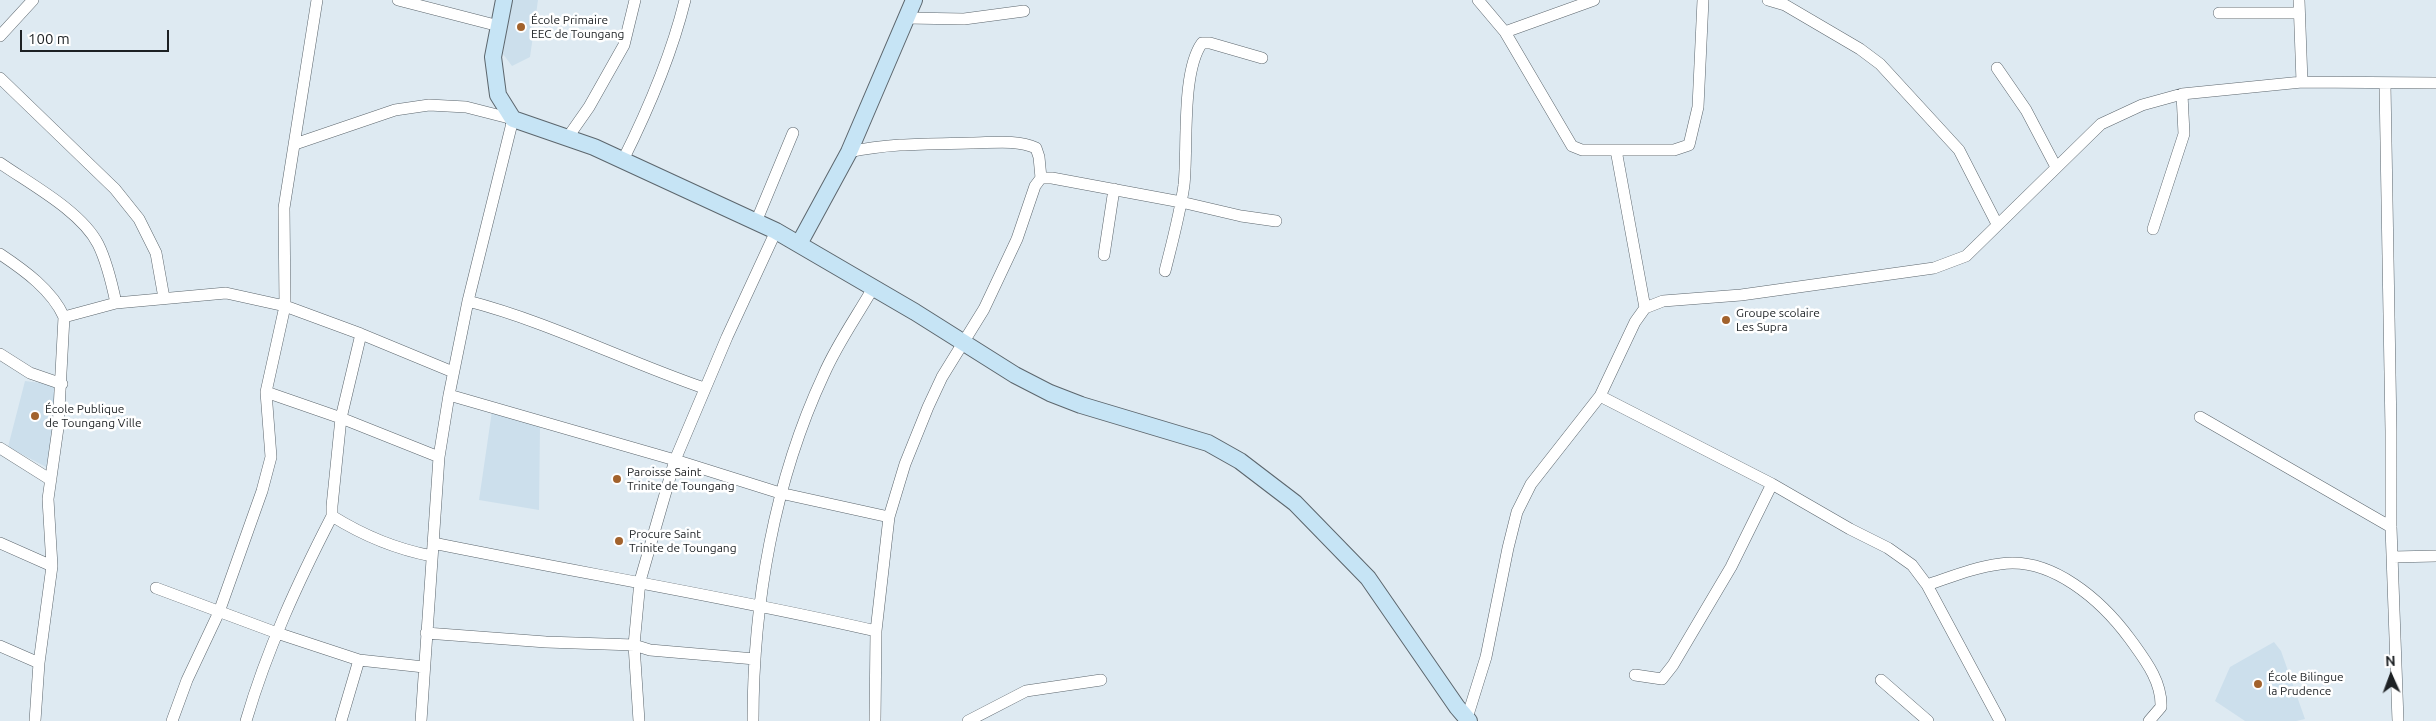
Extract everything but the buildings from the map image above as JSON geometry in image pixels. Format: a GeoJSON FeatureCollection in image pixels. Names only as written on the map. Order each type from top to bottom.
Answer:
{"type":"FeatureCollection","features":[{"type":"Feature","properties":{"kind":"street"},"geometry":{"type":"LineString","coordinates":[[0,36],[33,0]]}},
{"type":"Feature","properties":{"kind":"street"},"geometry":{"type":"LineString","coordinates":[[172,721],[219,612],[262,491],[271,457],[272,444],[266,392],[285,306],[284,208],[317,0]]}},
{"type":"Feature","properties":{"kind":"street"},"geometry":{"type":"LineString","coordinates":[[398,0],[499,26]]}},
{"type":"Feature","properties":{"kind":"street"},"geometry":{"type":"LineString","coordinates":[[421,721],[439,457],[448,395],[468,301],[513,119],[498,95],[494,57],[504,0]]}},
{"type":"Feature","properties":{"kind":"street"},"geometry":{"type":"LineString","coordinates":[[568,137],[589,107],[624,45],[635,0]]}},
{"type":"Feature","properties":{"kind":"street"},"geometry":{"type":"LineString","coordinates":[[623,160],[651,102],[666,65],[685,0]]}},
{"type":"Feature","properties":{"kind":"street"},"geometry":{"type":"LineString","coordinates":[[798,244],[849,152],[914,0]]}},
{"type":"Feature","properties":{"kind":"street"},"geometry":{"type":"LineString","coordinates":[[1478,0],[1505,32],[1572,146],[1582,150],[1674,150],[1689,145],[1698,107],[1703,0]]}},
{"type":"Feature","properties":{"kind":"street"},"geometry":{"type":"LineString","coordinates":[[1505,32],[1594,0]]}},
{"type":"Feature","properties":{"kind":"street"},"geometry":{"type":"LineString","coordinates":[[1768,0],[1785,5],[1860,49],[1880,64],[1959,150],[1997,224]]}},
{"type":"Feature","properties":{"kind":"street"},"geometry":{"type":"LineString","coordinates":[[2298,0],[2302,82]]}},
{"type":"Feature","properties":{"kind":"street"},"geometry":{"type":"LineString","coordinates":[[907,18],[964,19],[1024,11]]}},
{"type":"Feature","properties":{"kind":"street"},"geometry":{"type":"LineString","coordinates":[[2219,13],[2299,13]]}},
{"type":"Feature","properties":{"kind":"street"},"geometry":{"type":"LineString","coordinates":[[1166,271],[1181,202],[1186,164],[1186,109],[1196,52],[1202,43],[1210,43],[1262,58]]}},
{"type":"Feature","properties":{"kind":"street"},"geometry":{"type":"LineString","coordinates":[[1997,68],[2026,110],[2056,167]]}},
{"type":"Feature","properties":{"kind":"street"},"geometry":{"type":"LineString","coordinates":[[0,78],[115,189],[139,219],[156,253],[164,298]]}},
{"type":"Feature","properties":{"kind":"street"},"geometry":{"type":"LineString","coordinates":[[1468,719],[1486,657],[1517,512],[1532,484],[1600,396],[1635,322],[1645,308],[1663,301],[1741,294],[1934,268],[1966,256],[2101,124],[2142,105],[2182,94],[2302,82],[2436,83]]}},
{"type":"Feature","properties":{"kind":"street"},"geometry":{"type":"LineString","coordinates":[[2385,84],[2391,528],[2398,721]]}},
{"type":"Feature","properties":{"kind":"street"},"geometry":{"type":"LineString","coordinates":[[2153,229],[2184,134],[2182,94]]}},
{"type":"Feature","properties":{"kind":"street"},"geometry":{"type":"LineString","coordinates":[[295,144],[394,110],[420,106],[466,107],[513,119],[568,137],[623,160],[776,231],[964,342],[1015,375],[1050,393],[1081,406],[1208,443],[1240,461],[1268,481],[1319,526],[1368,578],[1457,707],[1468,719]]}},
{"type":"Feature","properties":{"kind":"street"},"geometry":{"type":"LineString","coordinates":[[756,222],[793,133]]}},
{"type":"Feature","properties":{"kind":"street"},"geometry":{"type":"LineString","coordinates":[[849,152],[910,143],[1029,145],[1036,148],[1041,178],[1034,186],[1017,239],[984,309],[942,377],[928,407],[905,464],[889,516],[876,631],[876,721]]}},
{"type":"Feature","properties":{"kind":"street"},"geometry":{"type":"LineString","coordinates":[[1616,150],[1645,308]]}},
{"type":"Feature","properties":{"kind":"street"},"geometry":{"type":"LineString","coordinates":[[0,163],[60,205],[98,243],[116,303]]}},
{"type":"Feature","properties":{"kind":"street"},"geometry":{"type":"LineString","coordinates":[[1041,178],[1052,178],[1114,189],[1181,202],[1204,209],[1276,221]]}},
{"type":"Feature","properties":{"kind":"street"},"geometry":{"type":"LineString","coordinates":[[1104,255],[1114,189]]}},
{"type":"Feature","properties":{"kind":"street"},"geometry":{"type":"LineString","coordinates":[[639,721],[634,645],[640,582],[675,460],[704,388],[776,231]]}},
{"type":"Feature","properties":{"kind":"street"},"geometry":{"type":"LineString","coordinates":[[0,254],[18,266],[58,303],[64,317],[62,384],[48,499],[52,566],[39,663],[35,721]]}},
{"type":"Feature","properties":{"kind":"street"},"geometry":{"type":"LineString","coordinates":[[753,721],[755,659],[765,566],[780,493],[796,442],[825,372],[873,288]]}},
{"type":"Feature","properties":{"kind":"street"},"geometry":{"type":"LineString","coordinates":[[64,317],[116,303],[226,293],[285,306],[361,334],[452,372]]}},
{"type":"Feature","properties":{"kind":"street"},"geometry":{"type":"LineString","coordinates":[[468,301],[502,310],[704,388]]}},
{"type":"Feature","properties":{"kind":"street"},"geometry":{"type":"LineString","coordinates":[[246,721],[257,684],[302,573],[332,516],[341,418],[361,334]]}},
{"type":"Feature","properties":{"kind":"street"},"geometry":{"type":"LineString","coordinates":[[0,354],[30,373],[62,384]]}},
{"type":"Feature","properties":{"kind":"street"},"geometry":{"type":"LineString","coordinates":[[266,392],[341,418],[439,457]]}},
{"type":"Feature","properties":{"kind":"street"},"geometry":{"type":"LineString","coordinates":[[448,395],[675,460],[780,493],[889,516]]}},
{"type":"Feature","properties":{"kind":"street"},"geometry":{"type":"LineString","coordinates":[[1600,396],[1772,484],[1850,529],[1888,548],[1912,565],[1926,585],[2000,721]]}},
{"type":"Feature","properties":{"kind":"street"},"geometry":{"type":"LineString","coordinates":[[2200,417],[2391,528]]}},
{"type":"Feature","properties":{"kind":"street"},"geometry":{"type":"LineString","coordinates":[[0,448],[50,480]]}},
{"type":"Feature","properties":{"kind":"street"},"geometry":{"type":"LineString","coordinates":[[1635,675],[1662,679],[1673,665],[1731,567],[1772,484]]}},
{"type":"Feature","properties":{"kind":"street"},"geometry":{"type":"LineString","coordinates":[[332,516],[373,540],[405,551],[432,556]]}},
{"type":"Feature","properties":{"kind":"street"},"geometry":{"type":"LineString","coordinates":[[0,543],[52,566]]}},
{"type":"Feature","properties":{"kind":"street"},"geometry":{"type":"LineString","coordinates":[[433,543],[540,565],[761,605],[876,631]]}},
{"type":"Feature","properties":{"kind":"street"},"geometry":{"type":"LineString","coordinates":[[2393,558],[2436,556]]}},
{"type":"Feature","properties":{"kind":"street"},"geometry":{"type":"LineString","coordinates":[[1926,585],[1974,569],[2002,563],[2037,567],[2071,581],[2103,607],[2120,626],[2156,679],[2162,696],[2161,707],[2155,717],[2149,721]]}},
{"type":"Feature","properties":{"kind":"street"},"geometry":{"type":"LineString","coordinates":[[156,588],[277,633],[359,660],[424,667]]}},
{"type":"Feature","properties":{"kind":"street"},"geometry":{"type":"LineString","coordinates":[[426,633],[546,642],[634,645],[650,650],[755,659]]}},
{"type":"Feature","properties":{"kind":"street"},"geometry":{"type":"LineString","coordinates":[[0,646],[39,663]]}},
{"type":"Feature","properties":{"kind":"street"},"geometry":{"type":"LineString","coordinates":[[341,721],[359,660]]}},
{"type":"Feature","properties":{"kind":"street"},"geometry":{"type":"LineString","coordinates":[[968,721],[1026,691],[1101,680]]}},
{"type":"Feature","properties":{"kind":"street"},"geometry":{"type":"LineString","coordinates":[[1881,680],[1928,721]]}},
{"type":"Feature","properties":{"kind":"shaded area","name":"École Primaire EEC de Toungang"},"geometry":{"type":"Polygon","coordinates":[[[512,0],[538,0],[530,57],[512,66],[503,54],[512,0]]]}},
{"type":"Feature","properties":{"kind":"shaded area","name":"École Publique de Toungang Ville"},"geometry":{"type":"Polygon","coordinates":[[[25,381],[57,385],[48,468],[8,447],[25,381]]]}},
{"type":"Feature","properties":{"kind":"shaded area"},"geometry":{"type":"Polygon","coordinates":[[[492,411],[540,426],[539,510],[479,500],[492,411]]]}},
{"type":"Feature","properties":{"kind":"shaded area","name":"École Bilingue la Prudence"},"geometry":{"type":"Polygon","coordinates":[[[2274,642],[2281,651],[2305,719],[2296,721],[2245,721],[2215,701],[2230,667],[2274,642]]]}},
{"type":"Feature","properties":{"kind":"place","name":"École Primaire EEC de Toungang"},"geometry":{"type":"Point","coordinates":[521,27]}},
{"type":"Feature","properties":{"kind":"place","name":"Groupe scolaire Les Supra"},"geometry":{"type":"Point","coordinates":[1726,320]}},
{"type":"Feature","properties":{"kind":"place","name":"École Publique de Toungang Ville"},"geometry":{"type":"Point","coordinates":[35,416]}},
{"type":"Feature","properties":{"kind":"place","name":"Paroisse Saint Trinite de Toungang"},"geometry":{"type":"Point","coordinates":[617,479]}},
{"type":"Feature","properties":{"kind":"place","name":"Procure Saint Trinite de Toungang"},"geometry":{"type":"Point","coordinates":[619,541]}},
{"type":"Feature","properties":{"kind":"place","name":"École Bilingue la Prudence"},"geometry":{"type":"Point","coordinates":[2258,684]}}]}
